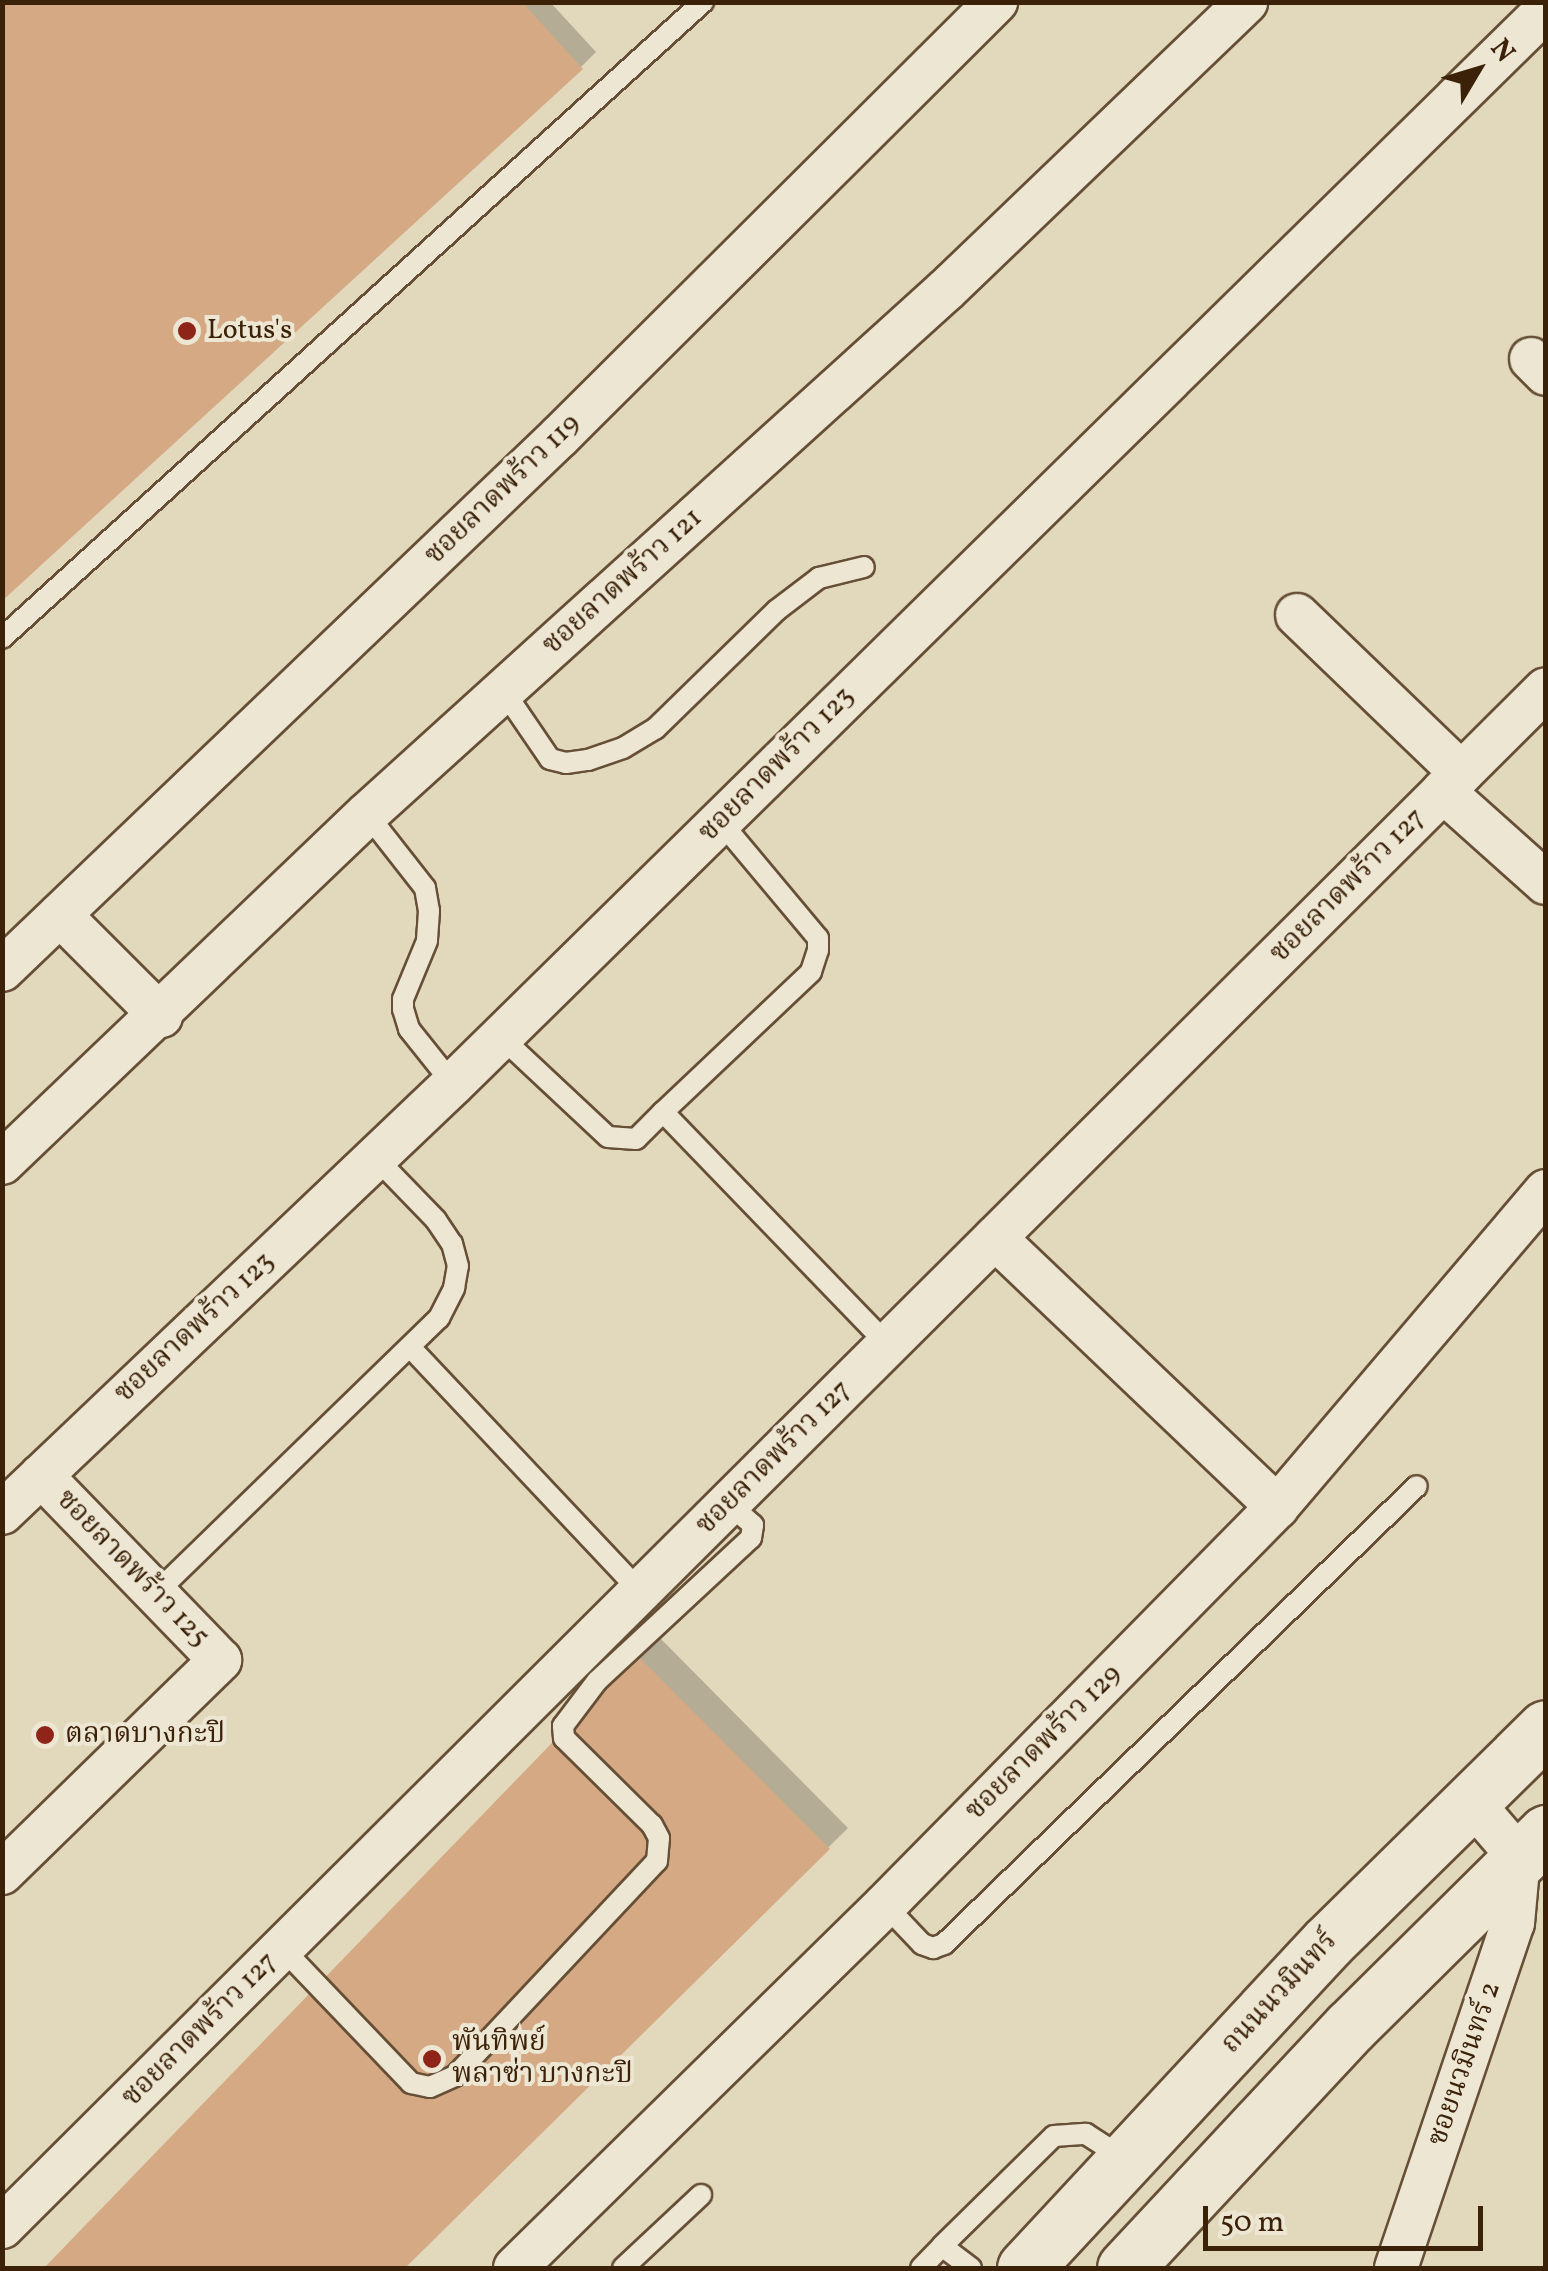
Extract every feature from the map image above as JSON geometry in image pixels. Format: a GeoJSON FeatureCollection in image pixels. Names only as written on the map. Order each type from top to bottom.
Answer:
{"type":"FeatureCollection","features":[{"type":"Feature","properties":{"kind":"main road","name":"ถนนนวมินทร์"},"geometry":{"type":"LineString","coordinates":[[1025,2268],[1316,1955],[1546,1728]]}},
{"type":"Feature","properties":{"kind":"main road"},"geometry":{"type":"LineString","coordinates":[[1125,2268],[1350,2027],[1532,1845]]}},
{"type":"Feature","properties":{"kind":"street","name":"ซอยลาดพร้าว 119"},"geometry":{"type":"LineString","coordinates":[[2,970],[559,437],[996,2]]}},
{"type":"Feature","properties":{"kind":"street","name":"ซอยลาดพร้าว 121"},"geometry":{"type":"LineString","coordinates":[[2,1163],[161,1016],[367,814],[946,290],[1246,2]]}},
{"type":"Feature","properties":{"kind":"street","name":"ซอยลาดพร้าว 123"},"geometry":{"type":"LineString","coordinates":[[2,1513],[376,1158],[1546,10]]}},
{"type":"Feature","properties":{"kind":"street"},"geometry":{"type":"LineString","coordinates":[[1297,615],[1546,883]]}},
{"type":"Feature","properties":{"kind":"street","name":"ซอยลาดพร้าว 127"},"geometry":{"type":"LineString","coordinates":[[2,2227],[1546,689]]}},
{"type":"Feature","properties":{"kind":"street"},"geometry":{"type":"LineString","coordinates":[[60,916],[161,1016]]}},
{"type":"Feature","properties":{"kind":"street","name":"ซอยลาดพร้าว 129"},"geometry":{"type":"LineString","coordinates":[[515,2268],[884,1904],[1277,1507],[1546,1190]]}},
{"type":"Feature","properties":{"kind":"street"},"geometry":{"type":"LineString","coordinates":[[995,1238],[1277,1507]]}},
{"type":"Feature","properties":{"kind":"street","name":"ซอยลาดพร้าว 125"},"geometry":{"type":"LineString","coordinates":[[2,1873],[220,1660],[41,1475]]}},
{"type":"Feature","properties":{"kind":"street"},"geometry":{"type":"LineString","coordinates":[[1470,1800],[1532,1845]]}},
{"type":"Feature","properties":{"kind":"street","name":"ซอยนวมินทร์ 2"},"geometry":{"type":"LineString","coordinates":[[1396,2268],[1513,1923],[1532,1845]]}},
{"type":"Feature","properties":{"kind":"lane"},"geometry":{"type":"LineString","coordinates":[[2,638],[704,2]]}},
{"type":"Feature","properties":{"kind":"lane"},"geometry":{"type":"LineString","coordinates":[[503,690],[550,759],[566,763],[588,760],[655,728],[777,610],[819,578],[864,567]]}},
{"type":"Feature","properties":{"kind":"lane"},"geometry":{"type":"LineString","coordinates":[[367,814],[424,888],[430,911],[427,942],[403,998],[403,1009],[409,1029],[452,1084]]}},
{"type":"Feature","properties":{"kind":"lane"},"geometry":{"type":"LineString","coordinates":[[501,1036],[608,1137],[636,1139],[811,972],[818,938],[720,821]]}},
{"type":"Feature","properties":{"kind":"lane"},"geometry":{"type":"LineString","coordinates":[[663,1112],[888,1344]]}},
{"type":"Feature","properties":{"kind":"lane"},"geometry":{"type":"LineString","coordinates":[[156,1594],[439,1318],[454,1288],[458,1266],[452,1244],[436,1220],[376,1158]]}},
{"type":"Feature","properties":{"kind":"lane"},"geometry":{"type":"LineString","coordinates":[[410,1347],[640,1591]]}},
{"type":"Feature","properties":{"kind":"lane"},"geometry":{"type":"LineString","coordinates":[[884,1904],[922,1944],[934,1948],[944,1944],[1416,1486]]}},
{"type":"Feature","properties":{"kind":"lane"},"geometry":{"type":"LineString","coordinates":[[282,1948],[411,2083],[430,2087],[454,2076],[657,1861],[658,1838],[652,1825],[564,1738],[563,1726],[597,1681],[751,1538],[753,1524],[728,1504]]}},
{"type":"Feature","properties":{"kind":"lane"},"geometry":{"type":"LineString","coordinates":[[921,2268],[1054,2136],[1086,2134],[1126,2160]]}},
{"type":"Feature","properties":{"kind":"lane"},"geometry":{"type":"LineString","coordinates":[[623,2268],[701,2195]]}},
{"type":"Feature","properties":{"kind":"lane"},"geometry":{"type":"LineString","coordinates":[[942,2246],[971,2268]]}},
{"type":"Feature","properties":{"kind":"building","name":"Lotus's"},"geometry":{"type":"Polygon","coordinates":[[[2,2],[522,2],[583,69],[2,601],[2,2]]]}},
{"type":"Feature","properties":{"kind":"building","name":"พันทิพย์ พลาซ่า บางกะปิ"},"geometry":{"type":"Polygon","coordinates":[[[637,1655],[830,1849],[405,2268],[44,2268],[637,1655]]]}},
{"type":"Feature","properties":{"kind":"place","name":"Lotus's"},"geometry":{"type":"Point","coordinates":[187,331]}},
{"type":"Feature","properties":{"kind":"place","name":"ตลาดบางกะปิ"},"geometry":{"type":"Point","coordinates":[45,1735]}},
{"type":"Feature","properties":{"kind":"place","name":"พันทิพย์ พลาซ่า บางกะปิ"},"geometry":{"type":"Point","coordinates":[432,2059]}}]}
